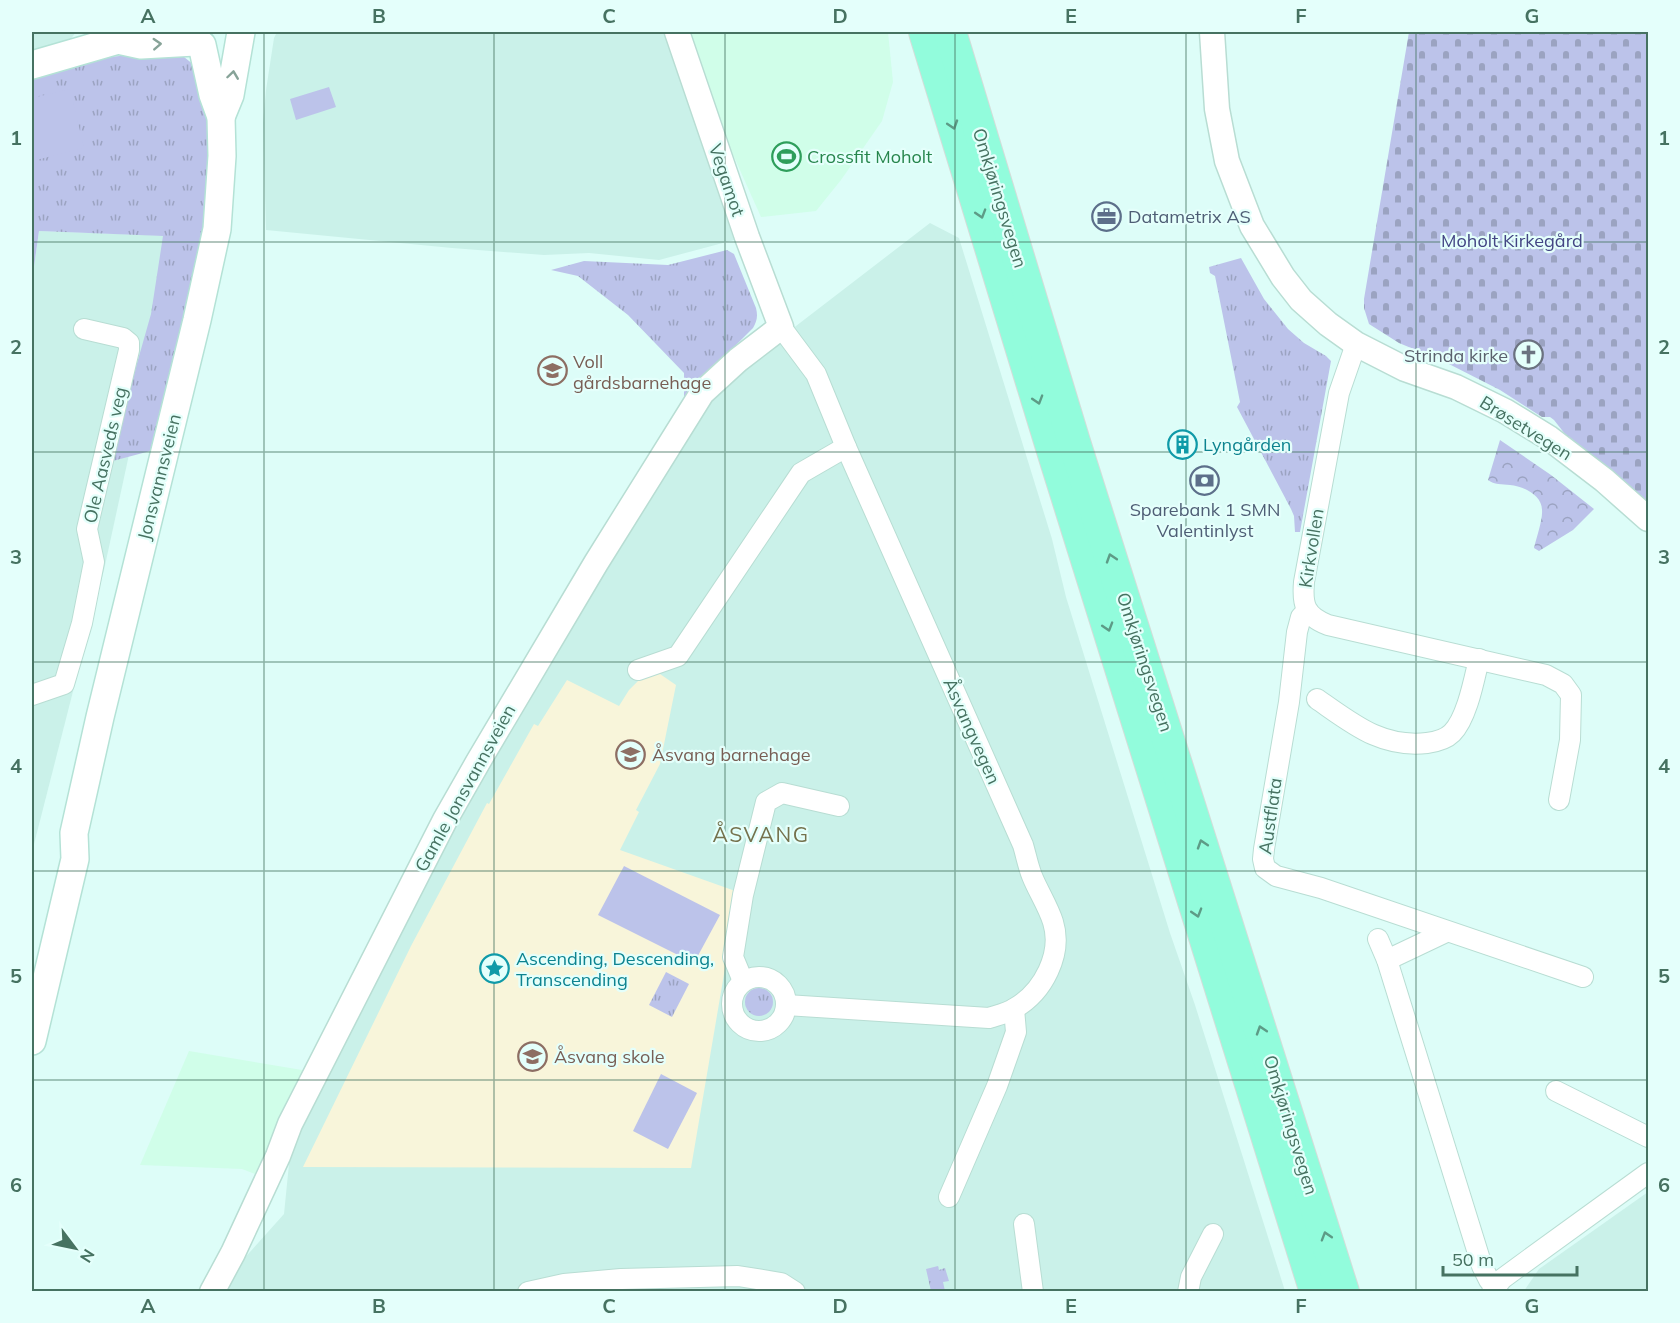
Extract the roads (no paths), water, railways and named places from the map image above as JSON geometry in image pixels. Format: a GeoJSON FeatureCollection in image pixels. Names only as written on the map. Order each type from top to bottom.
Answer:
{"type":"FeatureCollection","features":[{"type":"Feature","properties":{"kind":"highway","name":"Omkjøringsvegen"},"geometry":{"type":"LineString","coordinates":[[925,32],[954,86],[1054,454],[1316,1292]]}},
{"type":"Feature","properties":{"kind":"highway","name":"Omkjøringsvegen"},"geometry":{"type":"LineString","coordinates":[[950,32],[954,86]]}},
{"type":"Feature","properties":{"kind":"highway","name":"Omkjøringsvegen"},"geometry":{"type":"LineString","coordinates":[[974,153],[1074,442],[1343,1292]]}},
{"type":"Feature","properties":{"kind":"main road"},"geometry":{"type":"LineString","coordinates":[[32,65],[124,36],[141,45],[194,39],[208,46],[220,46],[232,40],[240,32]]}},
{"type":"Feature","properties":{"kind":"main road","name":"Jonsvannsveien"},"geometry":{"type":"LineString","coordinates":[[221,117],[230,94],[240,32]]}},
{"type":"Feature","properties":{"kind":"main road","name":"Jonsvannsveien"},"geometry":{"type":"LineString","coordinates":[[32,1041],[75,859],[74,833],[102,705],[197,320],[217,229],[222,156],[221,117],[194,39]]}},
{"type":"Feature","properties":{"kind":"main road","name":"Jonsvannsveien"},"geometry":{"type":"LineString","coordinates":[[32,969],[61,854],[74,833]]}},
{"type":"Feature","properties":{"kind":"street","name":"Vegamot"},"geometry":{"type":"LineString","coordinates":[[678,32],[751,248],[781,327]]}},
{"type":"Feature","properties":{"kind":"street","name":"Brøsetvegen"},"geometry":{"type":"LineString","coordinates":[[1212,32],[1217,109],[1227,161],[1252,225],[1283,277],[1301,300],[1328,324],[1356,344],[1405,369],[1456,387],[1505,411],[1549,438],[1604,480],[1648,519]]}},
{"type":"Feature","properties":{"kind":"street","name":"Åsvangvegen"},"geometry":{"type":"LineString","coordinates":[[781,327],[816,374],[846,447],[1023,845],[1032,875],[1053,922],[1056,942],[1052,962],[1043,982],[1031,997],[1014,1009],[989,1018],[786,1005]]}},
{"type":"Feature","properties":{"kind":"street","name":"Gamle Jonsvannsveien"},"geometry":{"type":"LineString","coordinates":[[212,1292],[278,1156],[290,1124],[409,888],[477,762],[601,555],[702,393],[738,360],[781,327]]}},
{"type":"Feature","properties":{"kind":"street","name":"Ole Aasveds veg"},"geometry":{"type":"LineString","coordinates":[[32,695],[64,684],[82,622],[94,562],[87,529],[129,350],[129,343],[123,338],[84,329]]}},
{"type":"Feature","properties":{"kind":"street","name":"Kirkvollen"},"geometry":{"type":"LineString","coordinates":[[1356,344],[1339,393],[1304,582],[1304,601],[1307,611],[1319,622],[1328,625],[1545,675],[1563,684],[1571,695],[1570,740],[1559,800]]}},
{"type":"Feature","properties":{"kind":"street"},"geometry":{"type":"LineString","coordinates":[[638,670],[678,656],[801,473],[846,447]]}},
{"type":"Feature","properties":{"kind":"street","name":"Austflata"},"geometry":{"type":"LineString","coordinates":[[1307,611],[1300,617],[1297,632],[1289,702],[1265,841],[1263,859],[1265,868],[1276,876],[1321,888],[1584,977]]}},
{"type":"Feature","properties":{"kind":"street"},"geometry":{"type":"LineString","coordinates":[[1317,699],[1361,730],[1383,739],[1412,744],[1437,742],[1452,733],[1465,711],[1479,659]]}},
{"type":"Feature","properties":{"kind":"street"},"geometry":{"type":"LineString","coordinates":[[743,981],[733,957],[742,895],[766,802],[782,793],[839,806]]}},
{"type":"Feature","properties":{"kind":"street"},"geometry":{"type":"LineString","coordinates":[[1387,960],[1446,932]]}},
{"type":"Feature","properties":{"kind":"street"},"geometry":{"type":"LineString","coordinates":[[1378,939],[1387,960],[1479,1256],[1493,1289],[1517,1268],[1648,1173]]}},
{"type":"Feature","properties":{"kind":"street"},"geometry":{"type":"LineString","coordinates":[[755,976],[777,983],[784,993],[786,1005],[783,1016],[776,1025],[766,1030],[754,1031],[743,1026],[735,1017],[731,1004],[734,991],[743,981],[755,976]]}},
{"type":"Feature","properties":{"kind":"street"},"geometry":{"type":"LineString","coordinates":[[949,1197],[997,1086],[1016,1032],[1014,1009]]}},
{"type":"Feature","properties":{"kind":"street"},"geometry":{"type":"LineString","coordinates":[[1556,1090],[1648,1137]]}},
{"type":"Feature","properties":{"kind":"street"},"geometry":{"type":"LineString","coordinates":[[1024,1224],[1033,1292]]}},
{"type":"Feature","properties":{"kind":"street"},"geometry":{"type":"LineString","coordinates":[[1188,1292],[1191,1277],[1214,1234]]}},
{"type":"Feature","properties":{"kind":"street"},"geometry":{"type":"LineString","coordinates":[[528,1292],[564,1284],[633,1278],[672,1285],[738,1276],[780,1283],[795,1292]]}},
{"type":"Feature","properties":{"kind":"place","name":"Crossfit Moholt"},"geometry":{"type":"Point","coordinates":[786,156]}},
{"type":"Feature","properties":{"kind":"place","name":"Datametrix AS"},"geometry":{"type":"Point","coordinates":[1107,216]}},
{"type":"Feature","properties":{"kind":"place","name":"Strinda kirke"},"geometry":{"type":"Point","coordinates":[1529,355]}},
{"type":"Feature","properties":{"kind":"place","name":"Voll gårdsbarnehage"},"geometry":{"type":"Point","coordinates":[552,371]}},
{"type":"Feature","properties":{"kind":"place","name":"Lyngården"},"geometry":{"type":"Point","coordinates":[1182,444]}},
{"type":"Feature","properties":{"kind":"place","name":"Sparebank 1 SMN Valentinlyst"},"geometry":{"type":"Point","coordinates":[1205,480]}},
{"type":"Feature","properties":{"kind":"place","name":"Åsvang barnehage"},"geometry":{"type":"Point","coordinates":[631,754]}},
{"type":"Feature","properties":{"kind":"place","name":"Ascending, Descending, Transcending"},"geometry":{"type":"Point","coordinates":[495,968]}},
{"type":"Feature","properties":{"kind":"place","name":"Åsvang skole"},"geometry":{"type":"Point","coordinates":[533,1056]}},
{"type":"Feature","properties":{"kind":"district","name":"ÅSVANG"},"geometry":{"type":"Point","coordinates":[761,834]}},
{"type":"Feature","properties":{"kind":"park label","name":"Moholt Kirkegård"},"geometry":{"type":"Point","coordinates":[1512,240]}}]}
